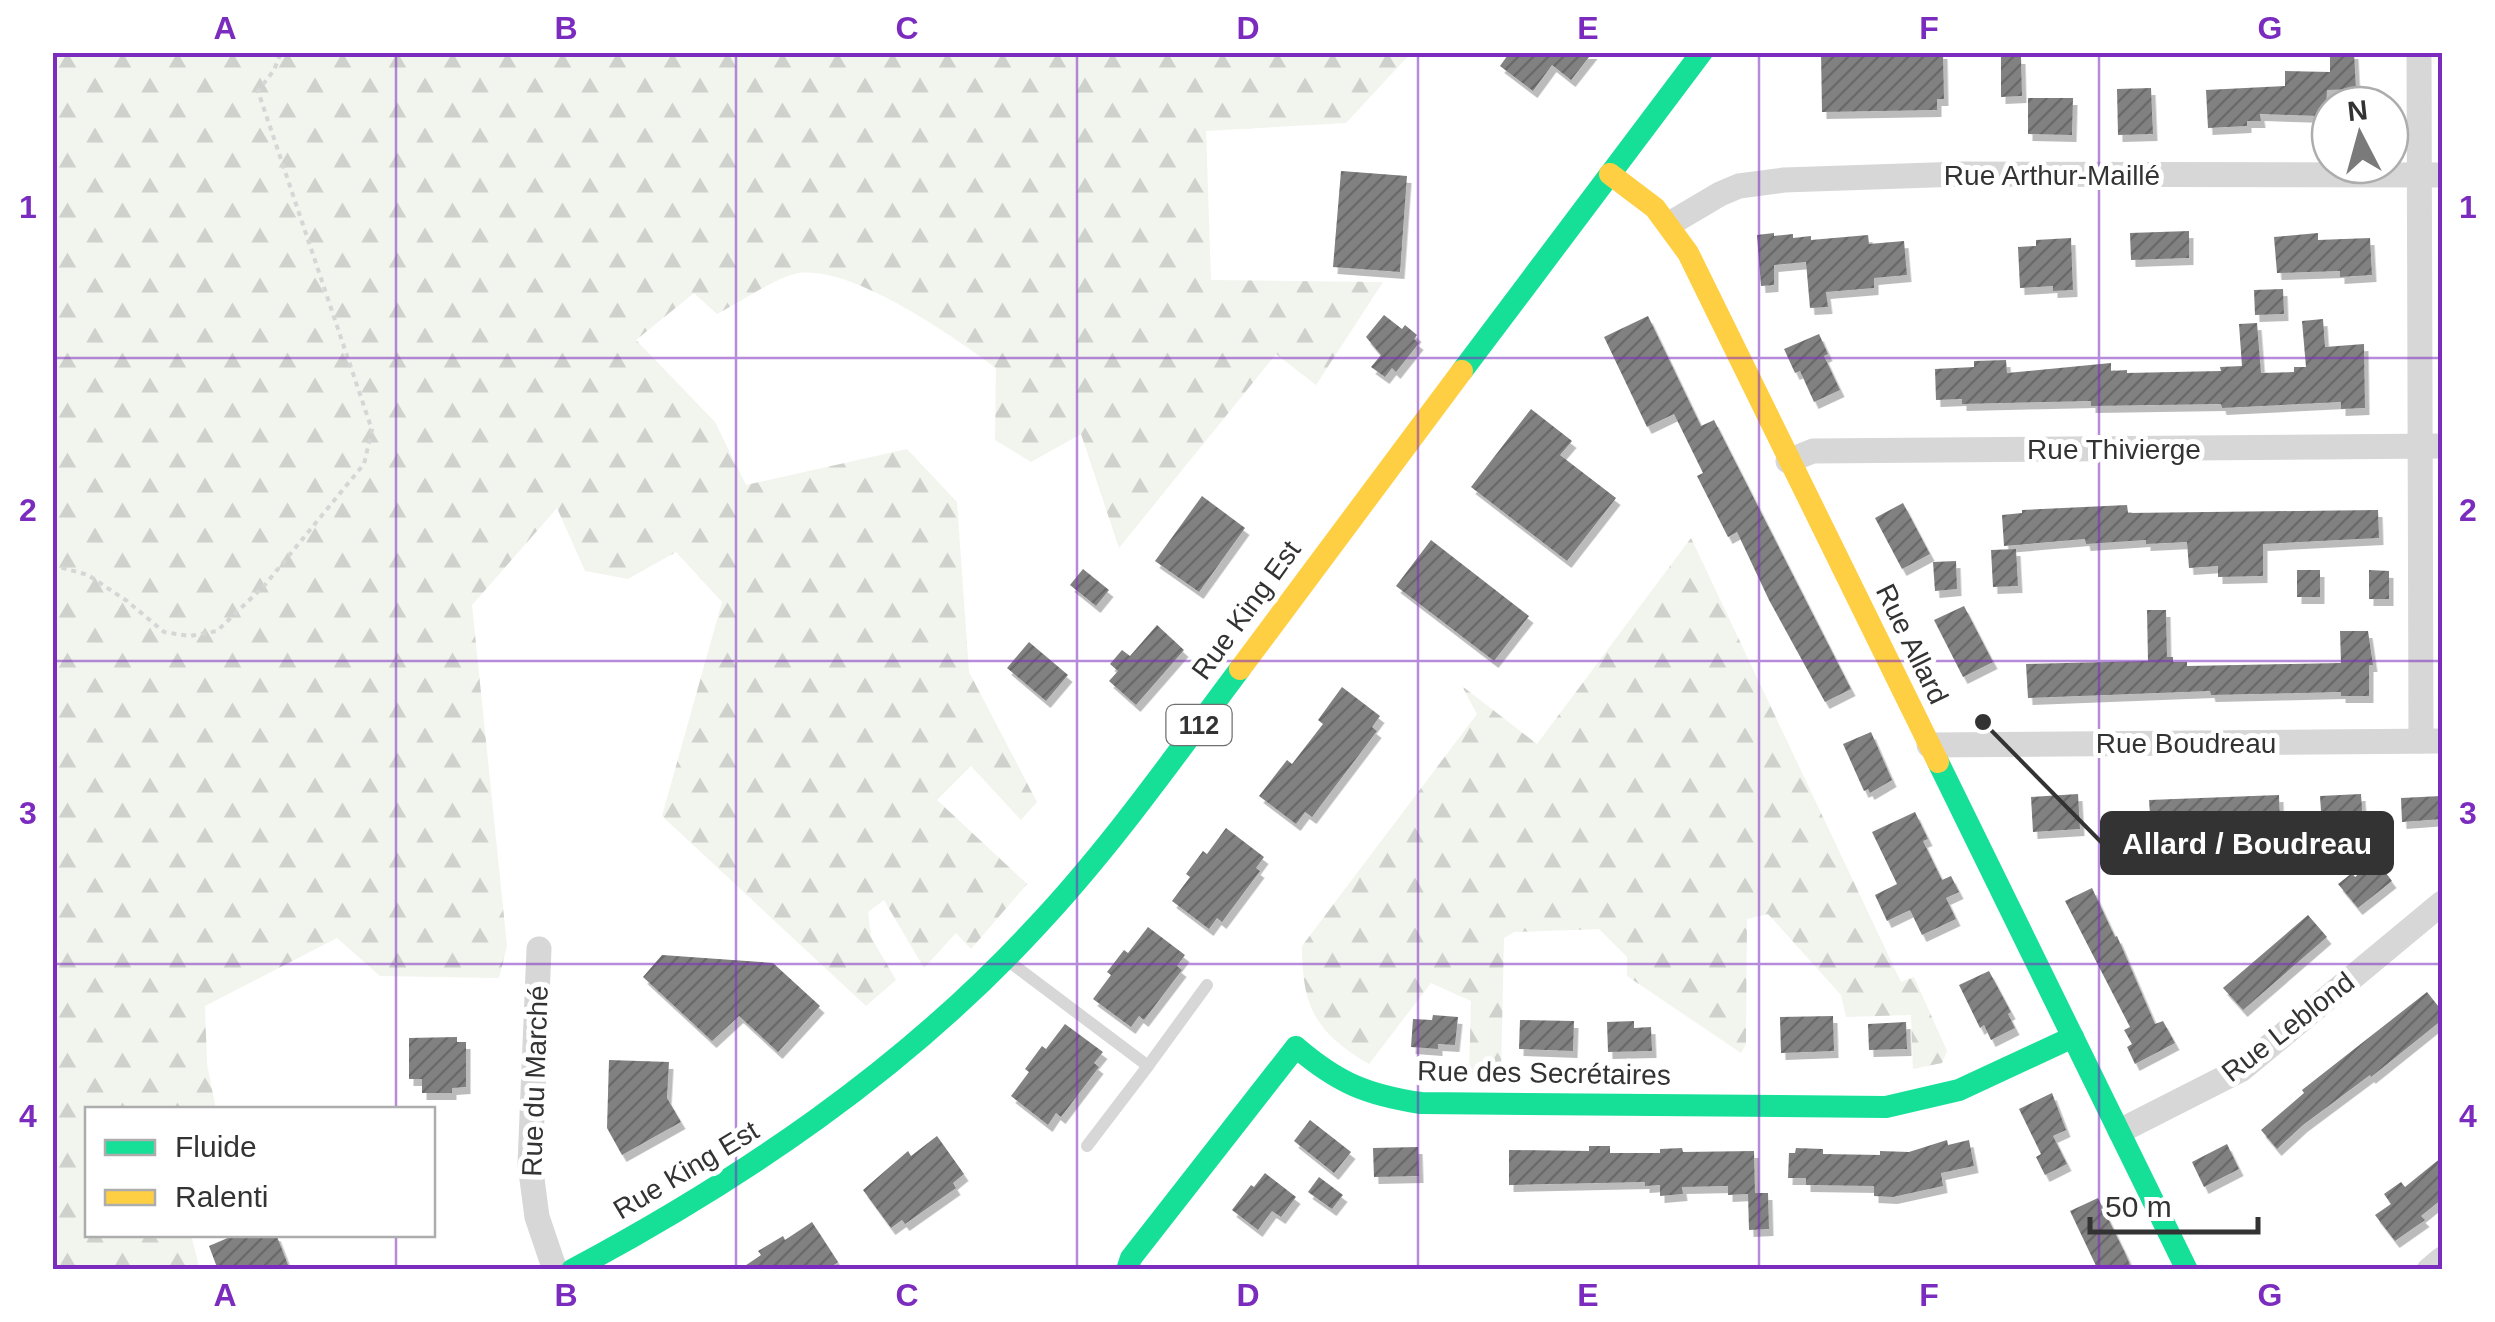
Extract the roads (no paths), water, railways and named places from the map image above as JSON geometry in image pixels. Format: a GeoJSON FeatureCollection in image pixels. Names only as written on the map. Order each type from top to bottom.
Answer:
{"type":"FeatureCollection","features":[{"type":"Feature","properties":{"kind":"street","name":"Rue King Est"},"geometry":{"type":"LineString","coordinates":[[572,1270],[668,1220],[771,1155],[905,1052],[1032,932],[1138,803],[1702,52]]}},
{"type":"Feature","properties":{"kind":"street"},"geometry":{"type":"LineString","coordinates":[[2419,52],[2431,176],[2432,741]]}},
{"type":"Feature","properties":{"kind":"street","name":"Rue Allard"},"geometry":{"type":"LineString","coordinates":[[1610,174],[1648,198],[1671,223],[2188,1270]]}},
{"type":"Feature","properties":{"kind":"street","name":"Rue Arthur-Maillé"},"geometry":{"type":"LineString","coordinates":[[1671,223],[1720,194],[1756,183],[1784,180],[1962,174],[2431,176]]}},
{"type":"Feature","properties":{"kind":"street","name":"Rue Thivierge"},"geometry":{"type":"LineString","coordinates":[[1788,461],[1813,452],[2431,447]]}},
{"type":"Feature","properties":{"kind":"street","name":"Rue Boudreau"},"geometry":{"type":"LineString","coordinates":[[1929,745],[2432,741]]}},
{"type":"Feature","properties":{"kind":"street","name":"Rue Leblond"},"geometry":{"type":"LineString","coordinates":[[2120,1131],[2242,1068],[2442,903]]}},
{"type":"Feature","properties":{"kind":"street","name":"Rue du Marché"},"geometry":{"type":"LineString","coordinates":[[539,949],[530,1164],[537,1217],[554,1270]]}},
{"type":"Feature","properties":{"kind":"street","name":"Rue des Secrétaires"},"geometry":{"type":"LineString","coordinates":[[1128,1270],[1131,1258],[1296,1047],[1347,1088],[1420,1103],[1886,1107],[1921,1103],[1962,1090],[2073,1037]]}},
{"type":"Feature","properties":{"kind":"street"},"geometry":{"type":"LineString","coordinates":[[2429,1270],[2442,1259]]}},
{"type":"Feature","properties":{"kind":"lane"},"geometry":{"type":"LineString","coordinates":[[1005,958],[1148,1066]]}},
{"type":"Feature","properties":{"kind":"lane"},"geometry":{"type":"LineString","coordinates":[[1086,1146],[1207,985]]}},
{"type":"Feature","properties":{"kind":"place","name":"Allard / Boudreau"},"geometry":{"type":"Point","coordinates":[1983,722]}}]}
